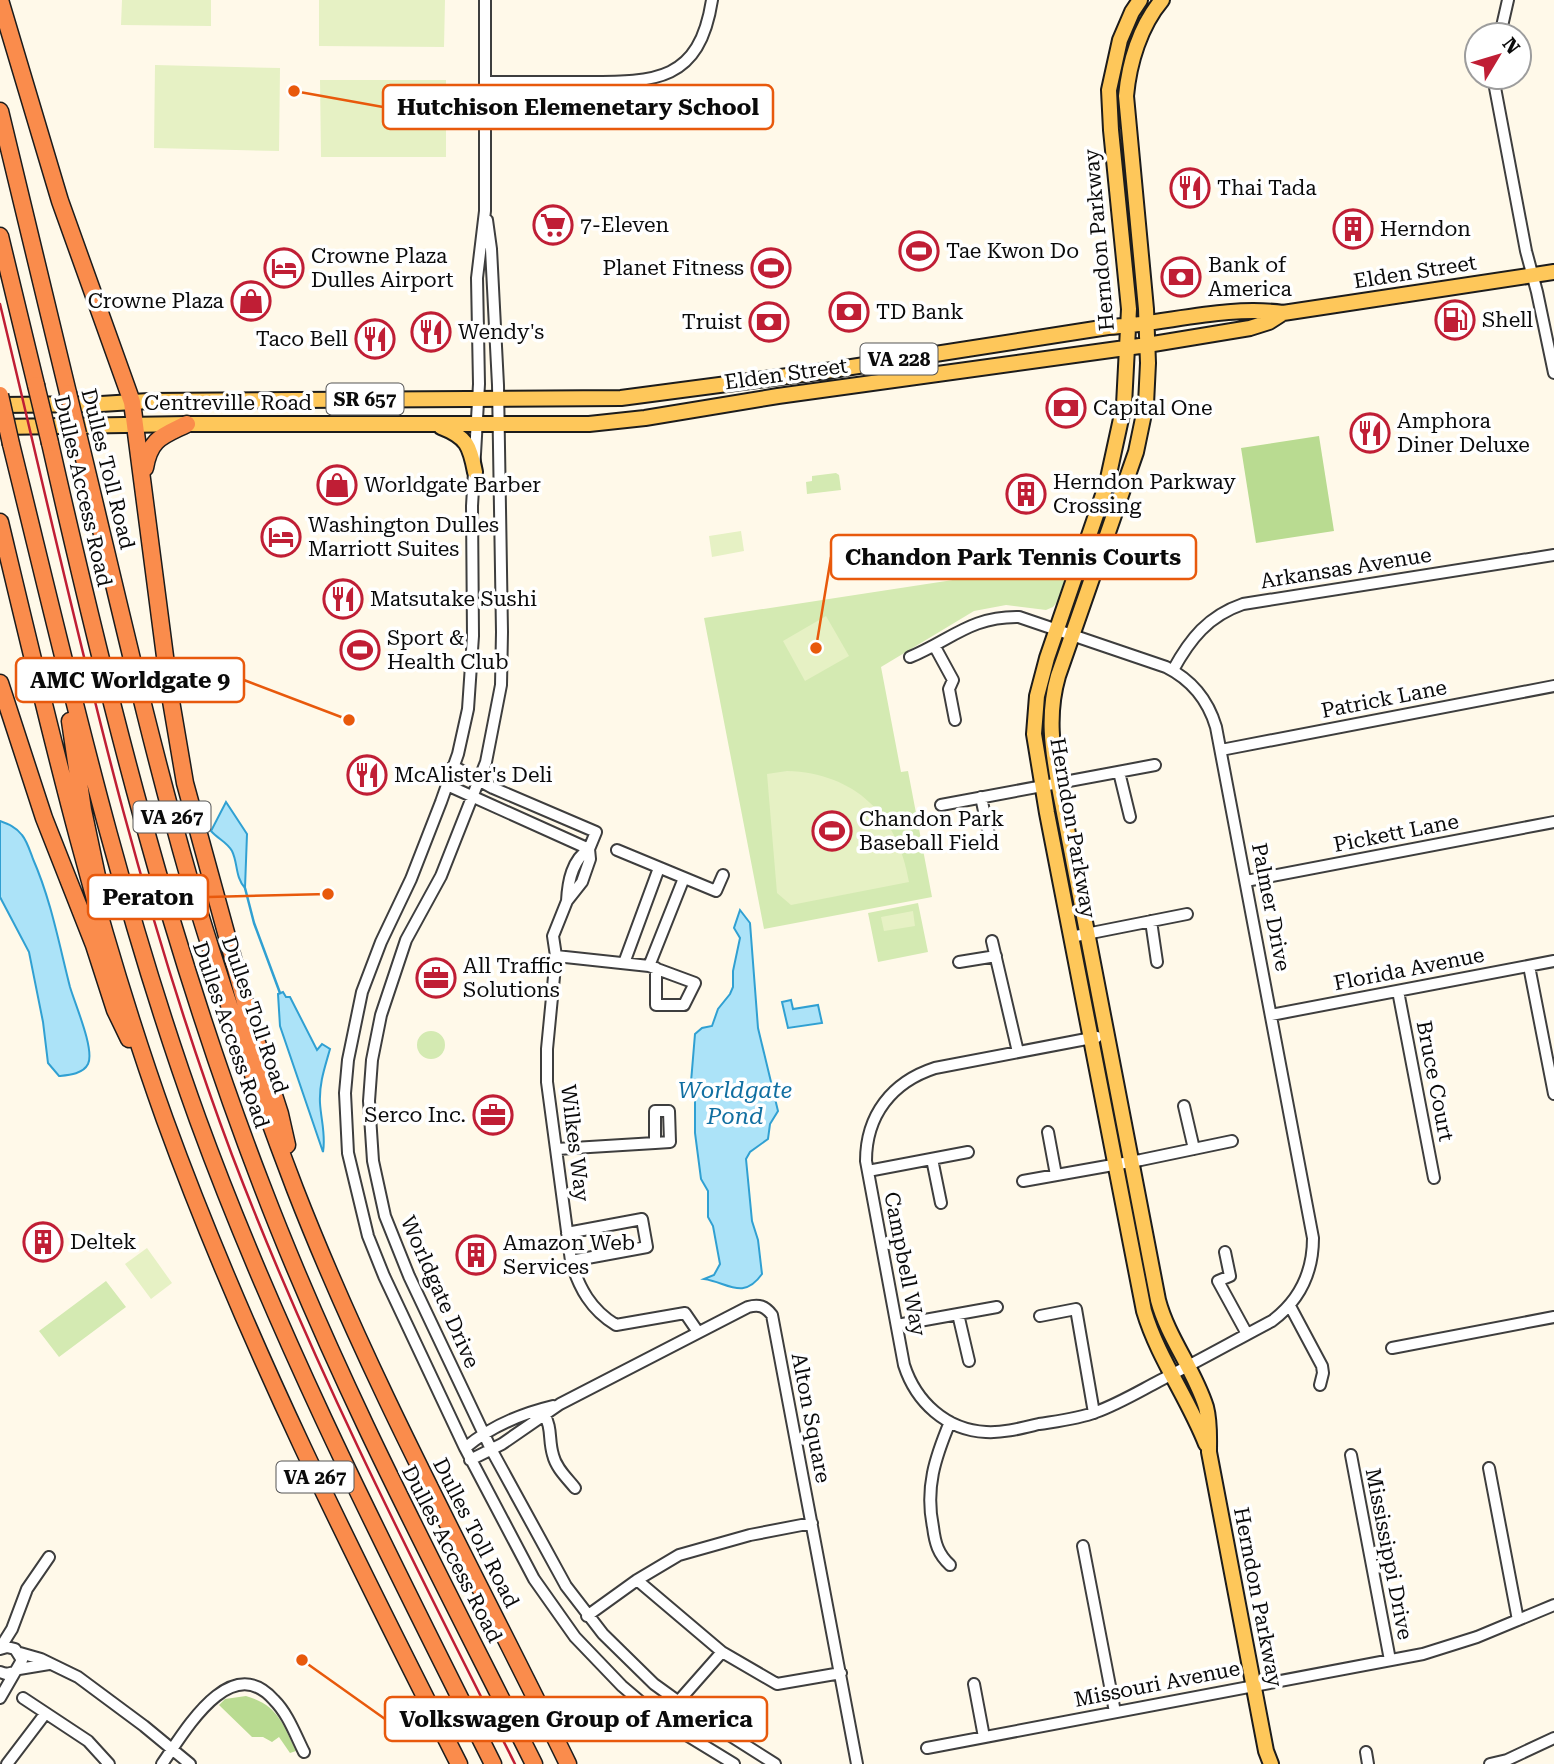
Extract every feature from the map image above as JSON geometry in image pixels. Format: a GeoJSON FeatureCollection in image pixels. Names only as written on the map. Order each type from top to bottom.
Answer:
{"type":"FeatureCollection","features":[{"type":"Feature","properties":{"kind":"highway"},"geometry":{"type":"LineString","coordinates":[[0,0],[60,201],[132,402],[170,695],[185,783],[251,1024],[281,1114],[296,1192]]}},
{"type":"Feature","properties":{"kind":"highway","name":"Dulles Toll Road"},"geometry":{"type":"LineString","coordinates":[[0,111],[151,734],[188,875],[238,1033],[296,1192],[389,1406],[568,1764]]}},
{"type":"Feature","properties":{"kind":"highway","name":"Dulles Access Road"},"geometry":{"type":"LineString","coordinates":[[0,236],[138,807],[174,934],[216,1062],[267,1200],[325,1338],[387,1471],[534,1764]]}},
{"type":"Feature","properties":{"kind":"highway"},"geometry":{"type":"LineString","coordinates":[[0,396],[90,766],[125,896],[176,1057],[272,1307],[332,1440],[493,1764]]}},
{"type":"Feature","properties":{"kind":"highway"},"geometry":{"type":"LineString","coordinates":[[143,477],[147,454],[152,444],[187,424]]}},
{"type":"Feature","properties":{"kind":"highway","name":"VA 267"},"geometry":{"type":"LineString","coordinates":[[0,522],[62,779],[107,942],[164,1118],[209,1234],[279,1399],[341,1531],[459,1764]]}},
{"type":"Feature","properties":{"kind":"highway"},"geometry":{"type":"LineString","coordinates":[[50,601],[83,810],[96,860],[107,942]]}},
{"type":"Feature","properties":{"kind":"highway"},"geometry":{"type":"LineString","coordinates":[[0,683],[44,818],[87,927],[115,1010],[164,1118]]}},
{"type":"Feature","properties":{"kind":"highway"},"geometry":{"type":"LineString","coordinates":[[486,1668],[518,1715],[544,1764]]}},
{"type":"Feature","properties":{"kind":"main road","name":"Herndon Parkway"},"geometry":{"type":"LineString","coordinates":[[1140,0],[1120,40],[1110,90],[1111,130],[1129,326],[1124,405],[1112,465],[1040,681],[1034,734],[1144,1311],[1154,1340],[1195,1416],[1209,1452],[1267,1760]]}},
{"type":"Feature","properties":{"kind":"main road","name":"Herndon Parkway"},"geometry":{"type":"LineString","coordinates":[[1162,0],[1136,48],[1126,96],[1147,324],[1147,386],[1141,434],[1055,688],[1050,728],[1058,782],[1161,1310],[1168,1331],[1206,1407],[1209,1452]]}},
{"type":"Feature","properties":{"kind":"main road","name":"Elden Street"},"geometry":{"type":"LineString","coordinates":[[498,399],[600,399],[670,393],[1108,327],[1260,310],[1283,313],[1554,272]]}},
{"type":"Feature","properties":{"kind":"main road","name":"Elden Street"},"geometry":{"type":"LineString","coordinates":[[499,424],[623,422],[1250,328],[1269,322],[1283,313]]}},
{"type":"Feature","properties":{"kind":"main road","name":"Centreville Road"},"geometry":{"type":"LineString","coordinates":[[0,405],[498,399]]}},
{"type":"Feature","properties":{"kind":"main road"},"geometry":{"type":"LineString","coordinates":[[433,424],[454,432],[463,440],[471,454],[475,472]]}},
{"type":"Feature","properties":{"kind":"main road","name":"Centreville Road"},"geometry":{"type":"LineString","coordinates":[[0,427],[499,424]]}},
{"type":"Feature","properties":{"kind":"street"},"geometry":{"type":"LineString","coordinates":[[485,0],[485,211]]}},
{"type":"Feature","properties":{"kind":"street"},"geometry":{"type":"LineString","coordinates":[[485,82],[615,82],[657,77],[677,68],[693,54],[705,34],[712,0]]}},
{"type":"Feature","properties":{"kind":"street"},"geometry":{"type":"LineString","coordinates":[[1503,21],[1508,0]]}},
{"type":"Feature","properties":{"kind":"street"},"geometry":{"type":"LineString","coordinates":[[1495,91],[1554,373]]}},
{"type":"Feature","properties":{"kind":"street","name":"Worldgate Drive"},"geometry":{"type":"LineString","coordinates":[[485,211],[477,278],[478,398],[472,517],[473,636],[469,697],[465,726],[447,785],[411,879],[381,942],[362,992],[348,1060],[346,1125],[353,1182],[368,1236],[414,1343],[470,1460],[553,1608],[609,1674],[663,1720],[734,1764]]}},
{"type":"Feature","properties":{"kind":"street","name":"Worldgate Drive"},"geometry":{"type":"LineString","coordinates":[[485,211],[491,249],[499,424],[501,685],[486,762],[441,876],[406,940],[378,1031],[369,1101],[373,1161],[386,1216],[409,1276],[491,1449],[547,1555],[587,1616],[629,1661],[677,1702],[775,1764]]}},
{"type":"Feature","properties":{"kind":"street","name":"Arkansas Avenue"},"geometry":{"type":"LineString","coordinates":[[1173,670],[1184,648],[1204,626],[1222,613],[1243,604],[1554,555]]}},
{"type":"Feature","properties":{"kind":"street","name":"Palmer Drive"},"geometry":{"type":"LineString","coordinates":[[910,657],[935,647],[963,628],[991,618],[1018,617],[1173,670],[1189,682],[1207,703],[1216,727],[1272,1015],[1313,1238],[1313,1253],[1300,1294],[1290,1306],[1272,1321],[1172,1374]]}},
{"type":"Feature","properties":{"kind":"street"},"geometry":{"type":"LineString","coordinates":[[935,647],[953,680],[949,689],[955,720]]}},
{"type":"Feature","properties":{"kind":"street","name":"Patrick Lane"},"geometry":{"type":"LineString","coordinates":[[1221,750],[1554,686]]}},
{"type":"Feature","properties":{"kind":"street"},"geometry":{"type":"LineString","coordinates":[[942,805],[1155,765]]}},
{"type":"Feature","properties":{"kind":"street"},"geometry":{"type":"LineString","coordinates":[[453,766],[479,780]]}},
{"type":"Feature","properties":{"kind":"street"},"geometry":{"type":"LineString","coordinates":[[1119,772],[1130,817]]}},
{"type":"Feature","properties":{"kind":"street","name":"Wilkes Way"},"geometry":{"type":"LineString","coordinates":[[479,780],[596,832],[589,849],[590,859],[582,882],[567,901],[553,936],[556,956],[547,1049],[547,1082],[567,1233],[571,1261],[578,1283],[587,1300],[616,1325],[685,1313],[698,1332]]}},
{"type":"Feature","properties":{"kind":"street"},"geometry":{"type":"LineString","coordinates":[[447,785],[589,849]]}},
{"type":"Feature","properties":{"kind":"street"},"geometry":{"type":"LineString","coordinates":[[981,797],[991,844]]}},
{"type":"Feature","properties":{"kind":"street","name":"Pickett Lane"},"geometry":{"type":"LineString","coordinates":[[1246,881],[1554,822]]}},
{"type":"Feature","properties":{"kind":"street"},"geometry":{"type":"LineString","coordinates":[[617,850],[716,891],[723,875]]}},
{"type":"Feature","properties":{"kind":"street"},"geometry":{"type":"LineString","coordinates":[[624,963],[659,868]]}},
{"type":"Feature","properties":{"kind":"street"},"geometry":{"type":"LineString","coordinates":[[556,956],[652,967],[684,878]]}},
{"type":"Feature","properties":{"kind":"street"},"geometry":{"type":"LineString","coordinates":[[1071,937],[1187,914]]}},
{"type":"Feature","properties":{"kind":"street"},"geometry":{"type":"LineString","coordinates":[[1151,921],[1157,962]]}},
{"type":"Feature","properties":{"kind":"street"},"geometry":{"type":"LineString","coordinates":[[992,941],[1017,1052]]}},
{"type":"Feature","properties":{"kind":"street"},"geometry":{"type":"LineString","coordinates":[[959,962],[996,956]]}},
{"type":"Feature","properties":{"kind":"street","name":"Florida Avenue"},"geometry":{"type":"LineString","coordinates":[[1272,1015],[1554,961]]}},
{"type":"Feature","properties":{"kind":"street"},"geometry":{"type":"LineString","coordinates":[[1530,965],[1554,1094]]}},
{"type":"Feature","properties":{"kind":"street","name":"Bruce Court"},"geometry":{"type":"LineString","coordinates":[[1398,991],[1434,1178]]}},
{"type":"Feature","properties":{"kind":"street","name":"Campbell Way"},"geometry":{"type":"LineString","coordinates":[[1107,1035],[934,1068],[909,1079],[887,1097],[873,1121],[866,1147],[868,1171],[904,1365],[914,1388],[934,1412],[971,1430],[1001,1431],[1094,1413],[1172,1374]]}},
{"type":"Feature","properties":{"kind":"street"},"geometry":{"type":"LineString","coordinates":[[1184,1106],[1194,1149]]}},
{"type":"Feature","properties":{"kind":"street"},"geometry":{"type":"LineString","coordinates":[[1048,1132],[1056,1175]]}},
{"type":"Feature","properties":{"kind":"street"},"geometry":{"type":"LineString","coordinates":[[1023,1181],[1232,1141]]}},
{"type":"Feature","properties":{"kind":"street"},"geometry":{"type":"LineString","coordinates":[[557,1149],[655,1143]]}},
{"type":"Feature","properties":{"kind":"street"},"geometry":{"type":"LineString","coordinates":[[868,1171],[968,1152]]}},
{"type":"Feature","properties":{"kind":"street"},"geometry":{"type":"LineString","coordinates":[[932,1159],[941,1203]]}},
{"type":"Feature","properties":{"kind":"street"},"geometry":{"type":"LineString","coordinates":[[567,1233],[642,1219],[647,1247],[571,1261]]}},
{"type":"Feature","properties":{"kind":"street"},"geometry":{"type":"LineString","coordinates":[[1225,1252],[1230,1276],[1218,1281],[1247,1334]]}},
{"type":"Feature","properties":{"kind":"street","name":"Alton Square"},"geometry":{"type":"LineString","coordinates":[[470,1460],[491,1449],[543,1412],[698,1332],[757,1304],[767,1308],[772,1315],[857,1764]]}},
{"type":"Feature","properties":{"kind":"street"},"geometry":{"type":"LineString","coordinates":[[1290,1306],[1322,1366],[1320,1385]]}},
{"type":"Feature","properties":{"kind":"street"},"geometry":{"type":"LineString","coordinates":[[897,1325],[997,1307]]}},
{"type":"Feature","properties":{"kind":"street"},"geometry":{"type":"LineString","coordinates":[[1040,1316],[1076,1308],[1094,1413]]}},
{"type":"Feature","properties":{"kind":"street"},"geometry":{"type":"LineString","coordinates":[[958,1314],[969,1361]]}},
{"type":"Feature","properties":{"kind":"street"},"geometry":{"type":"LineString","coordinates":[[1392,1348],[1554,1317]]}},
{"type":"Feature","properties":{"kind":"street"},"geometry":{"type":"LineString","coordinates":[[543,1412],[551,1431],[553,1455],[561,1471],[575,1488]]}},
{"type":"Feature","properties":{"kind":"street","name":"Alton Square"},"geometry":{"type":"LineString","coordinates":[[464,1448],[483,1433],[527,1413],[543,1412]]}},
{"type":"Feature","properties":{"kind":"street"},"geometry":{"type":"LineString","coordinates":[[950,1422],[933,1464],[929,1495],[936,1544],[950,1565]]}},
{"type":"Feature","properties":{"kind":"street","name":"Mississippi Drive"},"geometry":{"type":"LineString","coordinates":[[1351,1455],[1390,1660]]}},
{"type":"Feature","properties":{"kind":"street"},"geometry":{"type":"LineString","coordinates":[[1489,1468],[1518,1620]]}},
{"type":"Feature","properties":{"kind":"street"},"geometry":{"type":"LineString","coordinates":[[587,1616],[636,1580],[679,1555],[750,1535],[812,1523]]}},
{"type":"Feature","properties":{"kind":"street"},"geometry":{"type":"LineString","coordinates":[[1083,1546],[1115,1712]]}},
{"type":"Feature","properties":{"kind":"street"},"geometry":{"type":"LineString","coordinates":[[0,1649],[12,1629],[27,1589],[49,1557]]}},
{"type":"Feature","properties":{"kind":"street"},"geometry":{"type":"LineString","coordinates":[[636,1580],[722,1651],[777,1684],[841,1673]]}},
{"type":"Feature","properties":{"kind":"street","name":"Missouri Avenue"},"geometry":{"type":"LineString","coordinates":[[927,1748],[1390,1660],[1453,1645],[1554,1605]]}},
{"type":"Feature","properties":{"kind":"street"},"geometry":{"type":"LineString","coordinates":[[0,1698],[22,1660],[12,1629]]}},
{"type":"Feature","properties":{"kind":"street"},"geometry":{"type":"LineString","coordinates":[[0,1649],[7,1647],[71,1673],[190,1764]]}},
{"type":"Feature","properties":{"kind":"street"},"geometry":{"type":"LineString","coordinates":[[663,1720],[722,1651]]}},
{"type":"Feature","properties":{"kind":"street"},"geometry":{"type":"LineString","coordinates":[[0,1672],[6,1674],[49,1664]]}},
{"type":"Feature","properties":{"kind":"street"},"geometry":{"type":"LineString","coordinates":[[974,1684],[984,1737]]}},
{"type":"Feature","properties":{"kind":"street"},"geometry":{"type":"LineString","coordinates":[[162,1764],[211,1700],[225,1689],[242,1685],[260,1689],[276,1701],[304,1752]]}},
{"type":"Feature","properties":{"kind":"street"},"geometry":{"type":"LineString","coordinates":[[23,1698],[88,1741],[109,1764]]}},
{"type":"Feature","properties":{"kind":"street"},"geometry":{"type":"LineString","coordinates":[[7,1764],[45,1714]]}},
{"type":"Feature","properties":{"kind":"street"},"geometry":{"type":"LineString","coordinates":[[1490,1764],[1507,1760],[1554,1738]]}},
{"type":"Feature","properties":{"kind":"street"},"geometry":{"type":"LineString","coordinates":[[1366,1752],[1368,1764]]}},
{"type":"Feature","properties":{"kind":"green space"},"geometry":{"type":"Polygon","coordinates":[[[122,0],[211,0],[211,26],[121,25],[122,0]]]}},
{"type":"Feature","properties":{"kind":"green space"},"geometry":{"type":"Polygon","coordinates":[[[319,0],[445,0],[444,47],[319,46],[319,0]]]}},
{"type":"Feature","properties":{"kind":"green space"},"geometry":{"type":"Polygon","coordinates":[[[155,65],[280,68],[279,151],[154,148],[155,65]]]}},
{"type":"Feature","properties":{"kind":"green space"},"geometry":{"type":"Polygon","coordinates":[[[320,80],[446,80],[446,157],[321,157],[320,80]]]}},
{"type":"Feature","properties":{"kind":"green space"},"geometry":{"type":"Polygon","coordinates":[[[1319,436],[1334,531],[1256,543],[1241,448],[1319,436]]]}},
{"type":"Feature","properties":{"kind":"green space"},"geometry":{"type":"Polygon","coordinates":[[[836,473],[839,475],[841,490],[807,494],[806,482],[812,481],[812,476],[836,473]]]}},
{"type":"Feature","properties":{"kind":"green space"},"geometry":{"type":"Polygon","coordinates":[[[741,531],[744,551],[712,557],[709,536],[741,531]]]}},
{"type":"Feature","properties":{"kind":"green space"},"geometry":{"type":"Polygon","coordinates":[[[1071,562],[1053,607],[1046,610],[1006,605],[974,611],[881,667],[901,772],[908,771],[932,897],[764,929],[704,618],[1071,562]]]}},
{"type":"Feature","properties":{"kind":"green space"},"geometry":{"type":"Polygon","coordinates":[[[826,616],[849,656],[805,681],[783,641],[826,616]]]}},
{"type":"Feature","properties":{"kind":"green space","name":"Chandon Park Baseball Field"},"geometry":{"type":"Polygon","coordinates":[[[787,771],[833,780],[853,789],[869,802],[895,837],[909,882],[791,905],[777,893],[767,774],[787,771]]]}},
{"type":"Feature","properties":{"kind":"green space"},"geometry":{"type":"Polygon","coordinates":[[[918,903],[928,952],[878,962],[868,913],[918,903]]]}},
{"type":"Feature","properties":{"kind":"green space"},"geometry":{"type":"Polygon","coordinates":[[[913,911],[915,926],[884,931],[881,917],[913,911]]]}},
{"type":"Feature","properties":{"kind":"green space"},"geometry":{"type":"Polygon","coordinates":[[[431,1031],[441,1035],[445,1045],[441,1055],[431,1059],[421,1055],[417,1045],[421,1035],[431,1031]]]}},
{"type":"Feature","properties":{"kind":"green space"},"geometry":{"type":"Polygon","coordinates":[[[147,1248],[172,1283],[151,1299],[125,1264],[147,1248]]]}},
{"type":"Feature","properties":{"kind":"green space"},"geometry":{"type":"Polygon","coordinates":[[[106,1281],[126,1307],[59,1357],[39,1331],[106,1281]]]}},
{"type":"Feature","properties":{"kind":"green space"},"geometry":{"type":"Polygon","coordinates":[[[246,1696],[272,1710],[283,1724],[296,1751],[290,1753],[279,1737],[272,1742],[263,1737],[252,1737],[219,1705],[225,1699],[246,1696]]]}},
{"type":"Feature","properties":{"kind":"water"},"geometry":{"type":"Polygon","coordinates":[[[226,802],[247,834],[245,888],[232,851],[211,831],[226,802]]]}},
{"type":"Feature","properties":{"kind":"water"},"geometry":{"type":"Polygon","coordinates":[[[0,821],[15,828],[25,840],[50,906],[70,987],[89,1048],[88,1064],[75,1073],[59,1076],[48,1063],[29,952],[0,897],[0,821]]]}},
{"type":"Feature","properties":{"kind":"water","name":"Worldgate Pond"},"geometry":{"type":"Polygon","coordinates":[[[740,910],[750,923],[758,1028],[778,1111],[770,1124],[768,1139],[750,1152],[746,1159],[752,1221],[758,1240],[762,1274],[748,1287],[734,1288],[704,1279],[714,1275],[720,1264],[713,1226],[708,1217],[708,1191],[701,1179],[695,1133],[695,1089],[691,1082],[695,1034],[702,1028],[712,1026],[718,1009],[733,987],[733,971],[740,938],[734,928],[740,910]]]}},
{"type":"Feature","properties":{"kind":"water"},"geometry":{"type":"Polygon","coordinates":[[[283,992],[286,997],[290,997],[317,1050],[322,1044],[330,1049],[320,1096],[323,1152],[280,1026],[278,994],[283,992]]]}},
{"type":"Feature","properties":{"kind":"water"},"geometry":{"type":"Polygon","coordinates":[[[791,1000],[793,1009],[818,1005],[822,1023],[788,1028],[782,1002],[791,1000]]]}},
{"type":"Feature","properties":{"kind":"waterway"},"geometry":{"type":"LineString","coordinates":[[245,888],[254,923],[280,993]]}},
{"type":"Feature","properties":{"kind":"railway"},"geometry":{"type":"LineString","coordinates":[[0,304],[103,733],[131,840],[195,1051],[263,1233],[330,1387],[402,1539],[515,1764]]}},
{"type":"Feature","properties":{"kind":"place","name":"Hutchison Elemenetary School"},"geometry":{"type":"Point","coordinates":[294,91]}},
{"type":"Feature","properties":{"kind":"place","name":"Thai Tada"},"geometry":{"type":"Point","coordinates":[1190,188]}},
{"type":"Feature","properties":{"kind":"place","name":"7-Eleven"},"geometry":{"type":"Point","coordinates":[553,225]}},
{"type":"Feature","properties":{"kind":"place","name":"Herndon"},"geometry":{"type":"Point","coordinates":[1353,229]}},
{"type":"Feature","properties":{"kind":"place","name":"Tae Kwon Do"},"geometry":{"type":"Point","coordinates":[919,251]}},
{"type":"Feature","properties":{"kind":"place","name":"Crowne Plaza Dulles Airport"},"geometry":{"type":"Point","coordinates":[284,268]}},
{"type":"Feature","properties":{"kind":"place","name":"Planet Fitness"},"geometry":{"type":"Point","coordinates":[771,268]}},
{"type":"Feature","properties":{"kind":"place","name":"Bank of America"},"geometry":{"type":"Point","coordinates":[1181,277]}},
{"type":"Feature","properties":{"kind":"place","name":"Crowne Plaza"},"geometry":{"type":"Point","coordinates":[251,301]}},
{"type":"Feature","properties":{"kind":"place","name":"TD Bank"},"geometry":{"type":"Point","coordinates":[849,312]}},
{"type":"Feature","properties":{"kind":"place","name":"Shell"},"geometry":{"type":"Point","coordinates":[1455,320]}},
{"type":"Feature","properties":{"kind":"place","name":"Truist"},"geometry":{"type":"Point","coordinates":[769,322]}},
{"type":"Feature","properties":{"kind":"place","name":"Wendy's"},"geometry":{"type":"Point","coordinates":[431,332]}},
{"type":"Feature","properties":{"kind":"place","name":"Taco Bell"},"geometry":{"type":"Point","coordinates":[375,339]}},
{"type":"Feature","properties":{"kind":"place","name":"Capital One"},"geometry":{"type":"Point","coordinates":[1066,408]}},
{"type":"Feature","properties":{"kind":"place","name":"Amphora Diner Deluxe"},"geometry":{"type":"Point","coordinates":[1370,433]}},
{"type":"Feature","properties":{"kind":"place","name":"Worldgate Barber"},"geometry":{"type":"Point","coordinates":[337,485]}},
{"type":"Feature","properties":{"kind":"place","name":"Herndon Parkway Crossing"},"geometry":{"type":"Point","coordinates":[1026,494]}},
{"type":"Feature","properties":{"kind":"place","name":"Washington Dulles Marriott Suites"},"geometry":{"type":"Point","coordinates":[281,537]}},
{"type":"Feature","properties":{"kind":"place","name":"Matsutake Sushi"},"geometry":{"type":"Point","coordinates":[343,599]}},
{"type":"Feature","properties":{"kind":"place","name":"Chandon Park Tennis Courts"},"geometry":{"type":"Point","coordinates":[816,648]}},
{"type":"Feature","properties":{"kind":"place","name":"Sport & Health Club"},"geometry":{"type":"Point","coordinates":[360,650]}},
{"type":"Feature","properties":{"kind":"place","name":"AMC Worldgate 9"},"geometry":{"type":"Point","coordinates":[349,720]}},
{"type":"Feature","properties":{"kind":"place","name":"McAlister's Deli"},"geometry":{"type":"Point","coordinates":[367,775]}},
{"type":"Feature","properties":{"kind":"place","name":"Chandon Park Baseball Field"},"geometry":{"type":"Point","coordinates":[832,831]}},
{"type":"Feature","properties":{"kind":"place","name":"Peraton"},"geometry":{"type":"Point","coordinates":[328,894]}},
{"type":"Feature","properties":{"kind":"place","name":"All Traffic Solutions"},"geometry":{"type":"Point","coordinates":[436,978]}},
{"type":"Feature","properties":{"kind":"place","name":"Serco Inc."},"geometry":{"type":"Point","coordinates":[493,1115]}},
{"type":"Feature","properties":{"kind":"place","name":"Deltek"},"geometry":{"type":"Point","coordinates":[43,1242]}},
{"type":"Feature","properties":{"kind":"place","name":"Amazon Web Services"},"geometry":{"type":"Point","coordinates":[476,1255]}},
{"type":"Feature","properties":{"kind":"place","name":"Volkswagen Group of America"},"geometry":{"type":"Point","coordinates":[302,1660]}}]}
